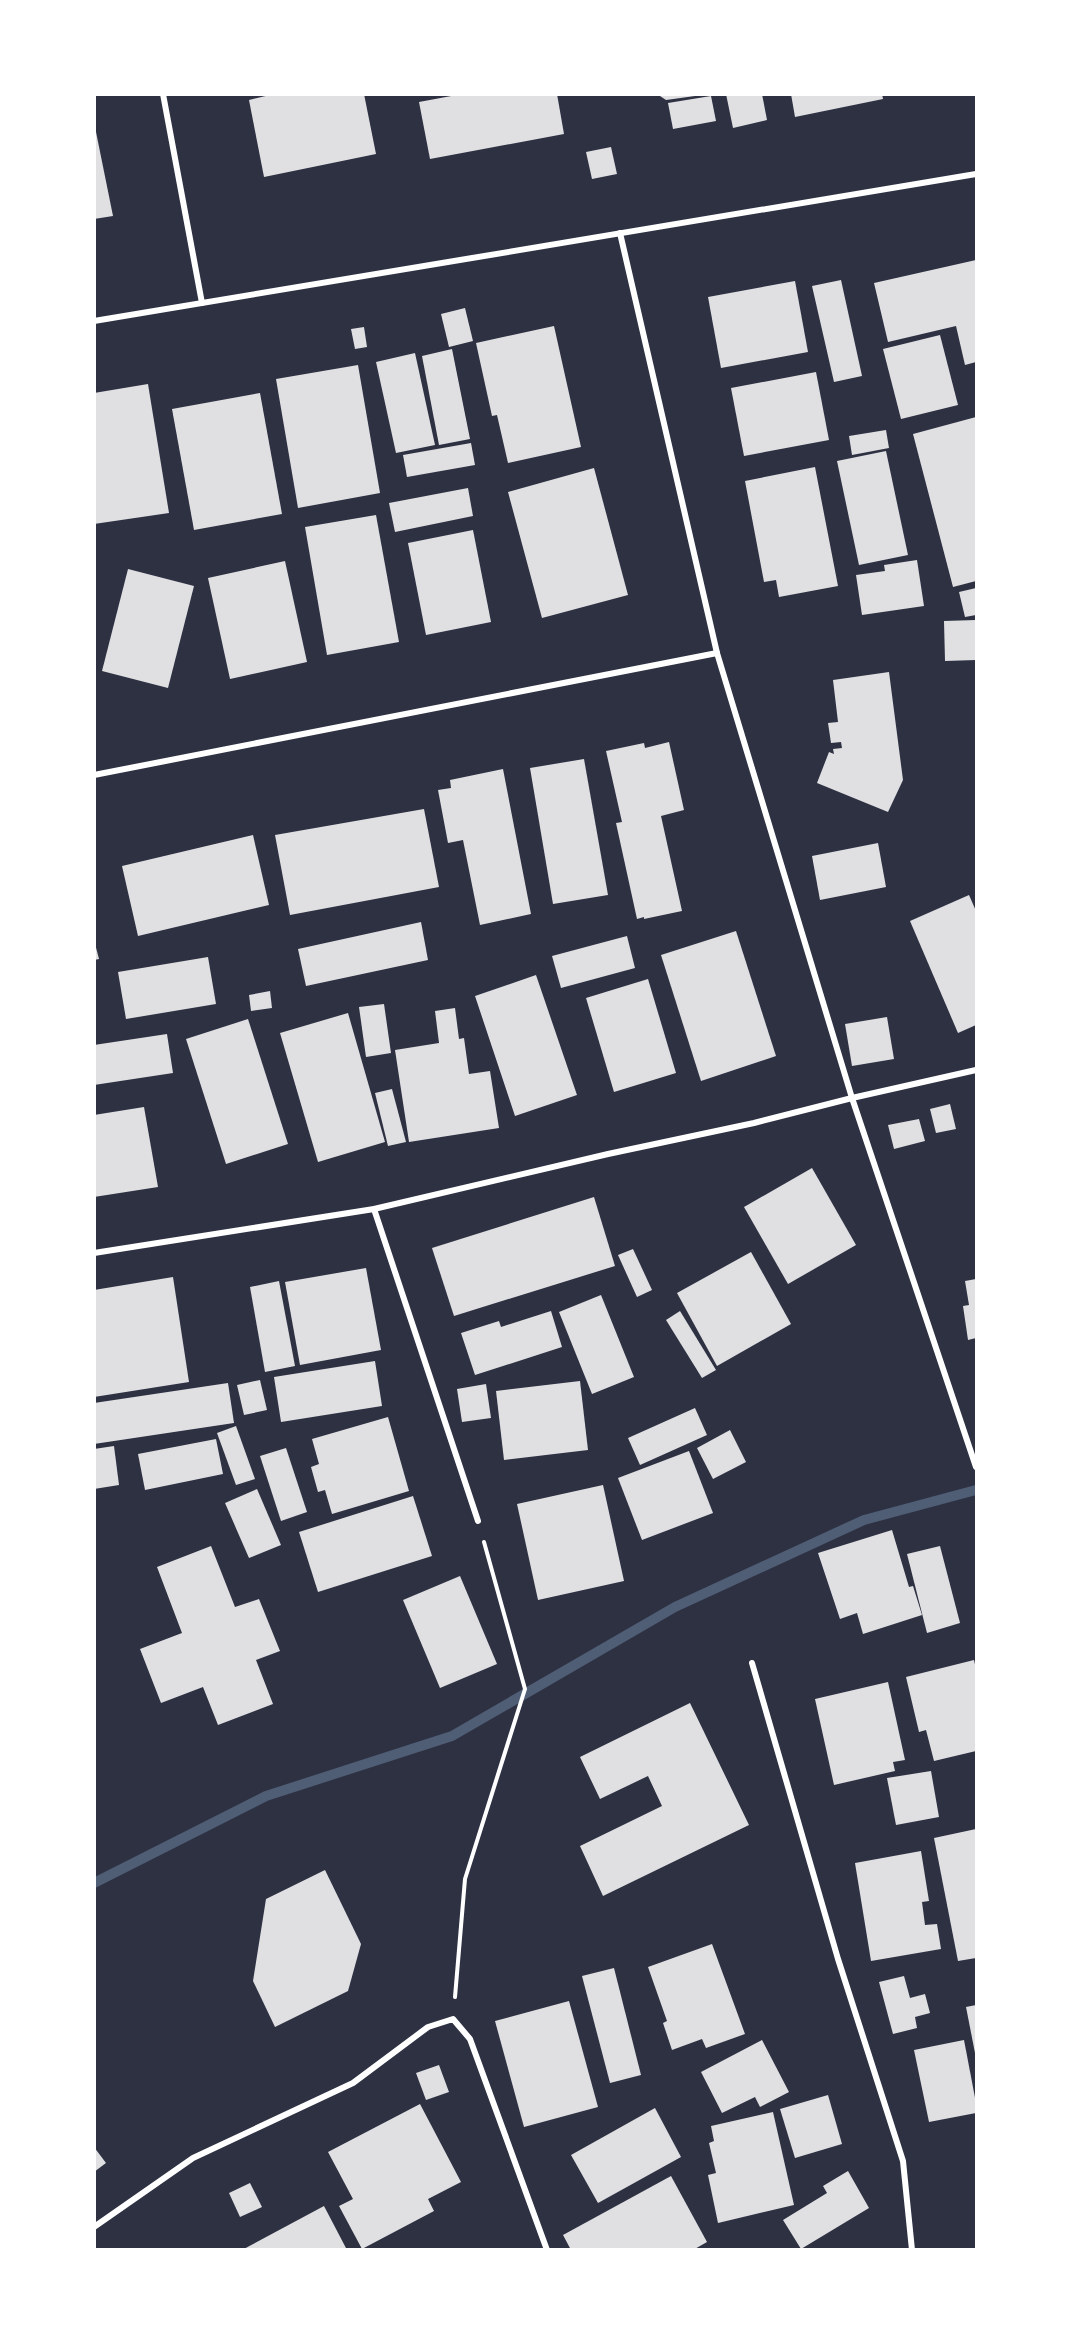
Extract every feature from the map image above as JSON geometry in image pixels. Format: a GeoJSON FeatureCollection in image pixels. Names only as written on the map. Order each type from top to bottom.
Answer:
{"type":"FeatureCollection","features":[{"type":"Feature","properties":{"kind":"street"},"geometry":{"type":"LineString","coordinates":[[163,94],[202,303]]}},
{"type":"Feature","properties":{"kind":"street"},"geometry":{"type":"LineString","coordinates":[[94,321],[976,174]]}},
{"type":"Feature","properties":{"kind":"street"},"geometry":{"type":"LineString","coordinates":[[620,233],[717,653],[852,1098],[976,1466]]}},
{"type":"Feature","properties":{"kind":"street"},"geometry":{"type":"LineString","coordinates":[[94,775],[717,653]]}},
{"type":"Feature","properties":{"kind":"street"},"geometry":{"type":"LineString","coordinates":[[94,1254],[374,1209],[608,1154],[754,1124],[852,1098],[976,1070]]}},
{"type":"Feature","properties":{"kind":"street"},"geometry":{"type":"LineString","coordinates":[[374,1209],[478,1521]]}},
{"type":"Feature","properties":{"kind":"street"},"geometry":{"type":"LineString","coordinates":[[752,1663],[838,1959],[903,2161],[912,2250]]}},
{"type":"Feature","properties":{"kind":"street"},"geometry":{"type":"LineString","coordinates":[[94,2227],[193,2158],[353,2083],[428,2027],[453,2019],[470,2039],[547,2250]]}},
{"type":"Feature","properties":{"kind":"path"},"geometry":{"type":"LineString","coordinates":[[453,2019],[465,1879],[525,1689],[478,1521]]}},
{"type":"Feature","properties":{"kind":"building"},"geometry":{"type":"Polygon","coordinates":[[[274,94],[364,94],[376,154],[264,177],[249,100],[274,94]]]}},
{"type":"Feature","properties":{"kind":"building"},"geometry":{"type":"Polygon","coordinates":[[[462,94],[557,94],[564,134],[430,159],[419,102],[462,94]]]}},
{"type":"Feature","properties":{"kind":"building"},"geometry":{"type":"Polygon","coordinates":[[[657,94],[695,94],[695,96],[666,100],[657,94]]]}},
{"type":"Feature","properties":{"kind":"building"},"geometry":{"type":"Polygon","coordinates":[[[726,94],[762,94],[767,120],[733,128],[726,94]]]}},
{"type":"Feature","properties":{"kind":"building"},"geometry":{"type":"Polygon","coordinates":[[[791,94],[882,94],[883,99],[795,117],[791,94]]]}},
{"type":"Feature","properties":{"kind":"building"},"geometry":{"type":"Polygon","coordinates":[[[711,96],[716,121],[673,129],[668,103],[711,96]]]}},
{"type":"Feature","properties":{"kind":"building"},"geometry":{"type":"Polygon","coordinates":[[[94,122],[113,216],[94,219],[94,122]]]}},
{"type":"Feature","properties":{"kind":"building"},"geometry":{"type":"Polygon","coordinates":[[[611,147],[617,174],[592,179],[586,152],[611,147]]]}},
{"type":"Feature","properties":{"kind":"building"},"geometry":{"type":"Polygon","coordinates":[[[976,260],[976,362],[965,365],[956,326],[888,342],[874,283],[976,260]]]}},
{"type":"Feature","properties":{"kind":"building"},"geometry":{"type":"Polygon","coordinates":[[[841,280],[862,376],[834,382],[812,286],[841,280]]]}},
{"type":"Feature","properties":{"kind":"building"},"geometry":{"type":"Polygon","coordinates":[[[795,281],[808,352],[721,368],[708,297],[795,281]]]}},
{"type":"Feature","properties":{"kind":"building"},"geometry":{"type":"Polygon","coordinates":[[[465,308],[473,341],[449,347],[441,314],[465,308]]]}},
{"type":"Feature","properties":{"kind":"building"},"geometry":{"type":"Polygon","coordinates":[[[554,326],[581,447],[508,463],[497,415],[492,416],[476,343],[554,326]]]}},
{"type":"Feature","properties":{"kind":"building"},"geometry":{"type":"Polygon","coordinates":[[[364,327],[367,347],[355,349],[351,329],[364,327]]]}},
{"type":"Feature","properties":{"kind":"building"},"geometry":{"type":"Polygon","coordinates":[[[940,335],[958,405],[901,419],[883,349],[940,335]]]}},
{"type":"Feature","properties":{"kind":"building"},"geometry":{"type":"Polygon","coordinates":[[[452,349],[470,439],[439,445],[422,356],[452,349]]]}},
{"type":"Feature","properties":{"kind":"building"},"geometry":{"type":"Polygon","coordinates":[[[415,353],[435,445],[396,453],[376,362],[415,353]]]}},
{"type":"Feature","properties":{"kind":"building"},"geometry":{"type":"Polygon","coordinates":[[[358,365],[380,493],[298,508],[276,379],[358,365]]]}},
{"type":"Feature","properties":{"kind":"building"},"geometry":{"type":"Polygon","coordinates":[[[816,372],[829,440],[744,456],[731,388],[816,372]]]}},
{"type":"Feature","properties":{"kind":"building"},"geometry":{"type":"Polygon","coordinates":[[[148,384],[169,513],[94,524],[94,393],[148,384]]]}},
{"type":"Feature","properties":{"kind":"building"},"geometry":{"type":"Polygon","coordinates":[[[260,393],[282,514],[194,530],[172,409],[260,393]]]}},
{"type":"Feature","properties":{"kind":"building"},"geometry":{"type":"Polygon","coordinates":[[[976,417],[976,581],[953,587],[913,434],[976,417]]]}},
{"type":"Feature","properties":{"kind":"building"},"geometry":{"type":"Polygon","coordinates":[[[886,430],[889,448],[852,455],[849,436],[886,430]]]}},
{"type":"Feature","properties":{"kind":"building"},"geometry":{"type":"Polygon","coordinates":[[[471,443],[475,465],[407,477],[403,455],[471,443]]]}},
{"type":"Feature","properties":{"kind":"building"},"geometry":{"type":"Polygon","coordinates":[[[886,451],[908,555],[859,565],[837,461],[886,451]]]}},
{"type":"Feature","properties":{"kind":"building"},"geometry":{"type":"Polygon","coordinates":[[[815,467],[838,586],[779,597],[776,580],[764,582],[745,481],[815,467]]]}},
{"type":"Feature","properties":{"kind":"building"},"geometry":{"type":"Polygon","coordinates":[[[594,468],[628,595],[542,618],[508,492],[594,468]]]}},
{"type":"Feature","properties":{"kind":"building"},"geometry":{"type":"Polygon","coordinates":[[[468,488],[473,516],[395,532],[389,503],[468,488]]]}},
{"type":"Feature","properties":{"kind":"building"},"geometry":{"type":"Polygon","coordinates":[[[376,515],[399,642],[327,655],[305,527],[376,515]]]}},
{"type":"Feature","properties":{"kind":"building"},"geometry":{"type":"Polygon","coordinates":[[[473,530],[491,622],[426,635],[408,543],[473,530]]]}},
{"type":"Feature","properties":{"kind":"building"},"geometry":{"type":"Polygon","coordinates":[[[917,560],[924,606],[862,615],[856,575],[885,571],[884,565],[917,560]]]}},
{"type":"Feature","properties":{"kind":"building"},"geometry":{"type":"Polygon","coordinates":[[[285,561],[307,662],[230,679],[208,578],[285,561]]]}},
{"type":"Feature","properties":{"kind":"building"},"geometry":{"type":"Polygon","coordinates":[[[128,569],[194,586],[168,688],[102,671],[128,569]]]}},
{"type":"Feature","properties":{"kind":"building"},"geometry":{"type":"Polygon","coordinates":[[[976,588],[976,615],[965,617],[959,592],[976,588]]]}},
{"type":"Feature","properties":{"kind":"building"},"geometry":{"type":"Polygon","coordinates":[[[976,620],[976,660],[945,661],[944,621],[976,620]]]}},
{"type":"Feature","properties":{"kind":"building"},"geometry":{"type":"Polygon","coordinates":[[[889,672],[903,780],[888,812],[817,783],[829,752],[834,754],[833,749],[842,748],[841,742],[831,743],[828,723],[838,722],[833,680],[889,672]]]}},
{"type":"Feature","properties":{"kind":"building"},"geometry":{"type":"Polygon","coordinates":[[[669,742],[684,810],[661,816],[682,911],[637,919],[616,823],[622,822],[606,751],[644,743],[645,748],[669,742]]]}},
{"type":"Feature","properties":{"kind":"building"},"geometry":{"type":"Polygon","coordinates":[[[584,759],[608,895],[553,904],[530,768],[584,759]]]}},
{"type":"Feature","properties":{"kind":"building"},"geometry":{"type":"Polygon","coordinates":[[[503,769],[531,914],[480,925],[463,840],[448,843],[438,790],[451,788],[450,780],[503,769]]]}},
{"type":"Feature","properties":{"kind":"building"},"geometry":{"type":"Polygon","coordinates":[[[424,809],[439,887],[290,915],[275,835],[424,809]]]}},
{"type":"Feature","properties":{"kind":"building"},"geometry":{"type":"Polygon","coordinates":[[[253,835],[269,905],[138,936],[122,866],[253,835]]]}},
{"type":"Feature","properties":{"kind":"building"},"geometry":{"type":"Polygon","coordinates":[[[878,843],[886,887],[820,900],[812,856],[878,843]]]}},
{"type":"Feature","properties":{"kind":"building"},"geometry":{"type":"Polygon","coordinates":[[[969,895],[976,911],[976,1025],[958,1033],[910,921],[969,895]]]}},
{"type":"Feature","properties":{"kind":"building"},"geometry":{"type":"Polygon","coordinates":[[[421,922],[428,960],[306,986],[298,949],[421,922]]]}},
{"type":"Feature","properties":{"kind":"building"},"geometry":{"type":"Polygon","coordinates":[[[736,931],[776,1056],[701,1081],[661,955],[736,931]]]}},
{"type":"Feature","properties":{"kind":"building"},"geometry":{"type":"Polygon","coordinates":[[[627,936],[635,968],[561,988],[552,956],[627,936]]]}},
{"type":"Feature","properties":{"kind":"building"},"geometry":{"type":"Polygon","coordinates":[[[94,940],[99,959],[94,960],[94,940]]]}},
{"type":"Feature","properties":{"kind":"building"},"geometry":{"type":"Polygon","coordinates":[[[208,957],[216,1004],[126,1019],[118,972],[208,957]]]}},
{"type":"Feature","properties":{"kind":"building"},"geometry":{"type":"Polygon","coordinates":[[[536,975],[577,1095],[515,1116],[475,996],[536,975]]]}},
{"type":"Feature","properties":{"kind":"building"},"geometry":{"type":"Polygon","coordinates":[[[648,979],[676,1073],[614,1092],[586,998],[648,979]]]}},
{"type":"Feature","properties":{"kind":"building"},"geometry":{"type":"Polygon","coordinates":[[[270,991],[272,1008],[251,1011],[249,995],[270,991]]]}},
{"type":"Feature","properties":{"kind":"building"},"geometry":{"type":"Polygon","coordinates":[[[384,1004],[391,1053],[366,1057],[359,1007],[384,1004]]]}},
{"type":"Feature","properties":{"kind":"building"},"geometry":{"type":"Polygon","coordinates":[[[455,1008],[459,1039],[464,1038],[469,1074],[490,1071],[499,1128],[409,1142],[395,1050],[439,1043],[435,1011],[455,1008]]]}},
{"type":"Feature","properties":{"kind":"building"},"geometry":{"type":"Polygon","coordinates":[[[348,1013],[385,1142],[318,1162],[280,1033],[348,1013]]]}},
{"type":"Feature","properties":{"kind":"building"},"geometry":{"type":"Polygon","coordinates":[[[887,1017],[894,1059],[852,1066],[845,1024],[887,1017]]]}},
{"type":"Feature","properties":{"kind":"building"},"geometry":{"type":"Polygon","coordinates":[[[248,1019],[288,1144],[226,1164],[186,1039],[248,1019]]]}},
{"type":"Feature","properties":{"kind":"building"},"geometry":{"type":"Polygon","coordinates":[[[167,1034],[173,1073],[94,1085],[94,1045],[167,1034]]]}},
{"type":"Feature","properties":{"kind":"building"},"geometry":{"type":"Polygon","coordinates":[[[392,1089],[406,1142],[388,1146],[375,1093],[392,1089]]]}},
{"type":"Feature","properties":{"kind":"building"},"geometry":{"type":"Polygon","coordinates":[[[950,1104],[956,1129],[936,1133],[930,1109],[950,1104]]]}},
{"type":"Feature","properties":{"kind":"building"},"geometry":{"type":"Polygon","coordinates":[[[144,1107],[158,1187],[94,1197],[94,1115],[144,1107]]]}},
{"type":"Feature","properties":{"kind":"building"},"geometry":{"type":"Polygon","coordinates":[[[919,1119],[925,1141],[894,1149],[888,1125],[919,1119]]]}},
{"type":"Feature","properties":{"kind":"building"},"geometry":{"type":"Polygon","coordinates":[[[812,1168],[856,1245],[788,1284],[744,1207],[812,1168]]]}},
{"type":"Feature","properties":{"kind":"building"},"geometry":{"type":"Polygon","coordinates":[[[594,1197],[615,1266],[454,1316],[432,1248],[594,1197]]]}},
{"type":"Feature","properties":{"kind":"building"},"geometry":{"type":"Polygon","coordinates":[[[633,1249],[652,1290],[637,1297],[618,1255],[633,1249]]]}},
{"type":"Feature","properties":{"kind":"building"},"geometry":{"type":"Polygon","coordinates":[[[751,1252],[791,1324],[717,1366],[677,1293],[751,1252]]]}},
{"type":"Feature","properties":{"kind":"building"},"geometry":{"type":"Polygon","coordinates":[[[366,1268],[381,1350],[300,1365],[285,1282],[366,1268]]]}},
{"type":"Feature","properties":{"kind":"building"},"geometry":{"type":"Polygon","coordinates":[[[173,1277],[189,1382],[94,1397],[94,1290],[173,1277]]]}},
{"type":"Feature","properties":{"kind":"building"},"geometry":{"type":"Polygon","coordinates":[[[976,1279],[976,1338],[968,1340],[963,1306],[969,1305],[965,1281],[976,1279]]]}},
{"type":"Feature","properties":{"kind":"building"},"geometry":{"type":"Polygon","coordinates":[[[279,1281],[295,1366],[265,1372],[250,1287],[279,1281]]]}},
{"type":"Feature","properties":{"kind":"building"},"geometry":{"type":"Polygon","coordinates":[[[601,1295],[634,1377],[592,1394],[559,1312],[601,1295]]]}},
{"type":"Feature","properties":{"kind":"building"},"geometry":{"type":"Polygon","coordinates":[[[551,1311],[562,1347],[475,1375],[461,1333],[499,1321],[501,1327],[551,1311]]]}},
{"type":"Feature","properties":{"kind":"building"},"geometry":{"type":"Polygon","coordinates":[[[680,1311],[716,1370],[702,1378],[666,1320],[680,1311]]]}},
{"type":"Feature","properties":{"kind":"building"},"geometry":{"type":"Polygon","coordinates":[[[375,1361],[382,1406],[281,1422],[274,1377],[375,1361]]]}},
{"type":"Feature","properties":{"kind":"building"},"geometry":{"type":"Polygon","coordinates":[[[260,1380],[267,1410],[244,1415],[237,1385],[260,1380]]]}},
{"type":"Feature","properties":{"kind":"building"},"geometry":{"type":"Polygon","coordinates":[[[580,1381],[588,1450],[504,1460],[496,1391],[580,1381]]]}},
{"type":"Feature","properties":{"kind":"building"},"geometry":{"type":"Polygon","coordinates":[[[228,1383],[234,1423],[94,1444],[94,1403],[228,1383]]]}},
{"type":"Feature","properties":{"kind":"building"},"geometry":{"type":"Polygon","coordinates":[[[486,1384],[491,1418],[462,1422],[457,1389],[486,1384]]]}},
{"type":"Feature","properties":{"kind":"building"},"geometry":{"type":"Polygon","coordinates":[[[695,1408],[707,1435],[640,1465],[628,1438],[695,1408]]]}},
{"type":"Feature","properties":{"kind":"building"},"geometry":{"type":"Polygon","coordinates":[[[388,1417],[409,1491],[332,1514],[325,1490],[318,1492],[311,1467],[319,1464],[312,1439],[388,1417]]]}},
{"type":"Feature","properties":{"kind":"building"},"geometry":{"type":"Polygon","coordinates":[[[236,1426],[255,1479],[236,1485],[217,1433],[236,1426]]]}},
{"type":"Feature","properties":{"kind":"building"},"geometry":{"type":"Polygon","coordinates":[[[730,1430],[746,1462],[713,1479],[697,1448],[730,1430]]]}},
{"type":"Feature","properties":{"kind":"building"},"geometry":{"type":"Polygon","coordinates":[[[216,1439],[223,1474],[145,1490],[138,1454],[216,1439]]]}},
{"type":"Feature","properties":{"kind":"building"},"geometry":{"type":"Polygon","coordinates":[[[114,1446],[119,1485],[94,1489],[94,1449],[114,1446]]]}},
{"type":"Feature","properties":{"kind":"building"},"geometry":{"type":"Polygon","coordinates":[[[286,1448],[307,1512],[281,1521],[260,1456],[286,1448]]]}},
{"type":"Feature","properties":{"kind":"building"},"geometry":{"type":"Polygon","coordinates":[[[689,1451],[713,1513],[642,1540],[618,1478],[689,1451]]]}},
{"type":"Feature","properties":{"kind":"building"},"geometry":{"type":"Polygon","coordinates":[[[603,1485],[624,1581],[538,1600],[517,1504],[603,1485]]]}},
{"type":"Feature","properties":{"kind":"building"},"geometry":{"type":"Polygon","coordinates":[[[257,1489],[281,1545],[249,1558],[225,1503],[257,1489]]]}},
{"type":"Feature","properties":{"kind":"building"},"geometry":{"type":"Polygon","coordinates":[[[413,1496],[432,1556],[318,1592],[299,1532],[413,1496]]]}},
{"type":"Feature","properties":{"kind":"building"},"geometry":{"type":"Polygon","coordinates":[[[892,1530],[909,1587],[913,1586],[922,1615],[863,1634],[857,1613],[840,1619],[818,1553],[892,1530]]]}},
{"type":"Feature","properties":{"kind":"building"},"geometry":{"type":"Polygon","coordinates":[[[211,1546],[235,1607],[259,1599],[280,1651],[256,1660],[273,1704],[218,1725],[203,1687],[161,1703],[140,1649],[182,1633],[157,1567],[211,1546]]]}},
{"type":"Feature","properties":{"kind":"building"},"geometry":{"type":"Polygon","coordinates":[[[940,1546],[960,1623],[927,1633],[907,1554],[940,1546]]]}},
{"type":"Feature","properties":{"kind":"building"},"geometry":{"type":"Polygon","coordinates":[[[460,1576],[497,1664],[440,1688],[403,1600],[460,1576]]]}},
{"type":"Feature","properties":{"kind":"building"},"geometry":{"type":"Polygon","coordinates":[[[974,1660],[976,1669],[976,1751],[934,1761],[926,1730],[919,1732],[906,1677],[974,1660]]]}},
{"type":"Feature","properties":{"kind":"building"},"geometry":{"type":"Polygon","coordinates":[[[888,1682],[905,1760],[893,1762],[895,1771],[834,1785],[815,1699],[888,1682]]]}},
{"type":"Feature","properties":{"kind":"building"},"geometry":{"type":"Polygon","coordinates":[[[690,1703],[749,1825],[603,1896],[580,1846],[662,1806],[648,1776],[600,1799],[580,1757],[690,1703]]]}},
{"type":"Feature","properties":{"kind":"building"},"geometry":{"type":"Polygon","coordinates":[[[931,1771],[939,1817],[896,1825],[887,1778],[931,1771]]]}},
{"type":"Feature","properties":{"kind":"building"},"geometry":{"type":"Polygon","coordinates":[[[976,1829],[976,1958],[958,1961],[934,1838],[976,1829]]]}},
{"type":"Feature","properties":{"kind":"building"},"geometry":{"type":"Polygon","coordinates":[[[921,1851],[929,1901],[922,1902],[925,1925],[937,1924],[941,1949],[871,1961],[855,1863],[921,1851]]]}},
{"type":"Feature","properties":{"kind":"building"},"geometry":{"type":"Polygon","coordinates":[[[325,1870],[361,1944],[348,1991],[275,2027],[253,1981],[266,1899],[325,1870]]]}},
{"type":"Feature","properties":{"kind":"building"},"geometry":{"type":"Polygon","coordinates":[[[712,1944],[745,2034],[706,2048],[702,2039],[672,2050],[663,2023],[667,2021],[648,1967],[712,1944]]]}},
{"type":"Feature","properties":{"kind":"building"},"geometry":{"type":"Polygon","coordinates":[[[614,1968],[641,2075],[610,2083],[582,1976],[614,1968]]]}},
{"type":"Feature","properties":{"kind":"building"},"geometry":{"type":"Polygon","coordinates":[[[904,1976],[910,1998],[925,1994],[930,2013],[915,2017],[917,2028],[893,2034],[879,1982],[904,1976]]]}},
{"type":"Feature","properties":{"kind":"building"},"geometry":{"type":"Polygon","coordinates":[[[569,2001],[598,2107],[524,2127],[495,2021],[569,2001]]]}},
{"type":"Feature","properties":{"kind":"building"},"geometry":{"type":"Polygon","coordinates":[[[976,2005],[976,2053],[975,2053],[966,2007],[976,2005]]]}},
{"type":"Feature","properties":{"kind":"building"},"geometry":{"type":"Polygon","coordinates":[[[762,2040],[789,2092],[760,2107],[755,2097],[722,2113],[701,2072],[762,2040]]]}},
{"type":"Feature","properties":{"kind":"building"},"geometry":{"type":"Polygon","coordinates":[[[964,2040],[976,2113],[929,2122],[914,2050],[964,2040]]]}},
{"type":"Feature","properties":{"kind":"building"},"geometry":{"type":"Polygon","coordinates":[[[439,2065],[449,2092],[426,2100],[416,2073],[439,2065]]]}},
{"type":"Feature","properties":{"kind":"building"},"geometry":{"type":"Polygon","coordinates":[[[828,2095],[842,2144],[795,2158],[780,2109],[828,2095]]]}},
{"type":"Feature","properties":{"kind":"building"},"geometry":{"type":"Polygon","coordinates":[[[420,2104],[461,2182],[428,2199],[434,2211],[362,2249],[339,2206],[353,2199],[328,2152],[420,2104]]]}},
{"type":"Feature","properties":{"kind":"building"},"geometry":{"type":"Polygon","coordinates":[[[655,2108],[681,2157],[598,2203],[571,2155],[655,2108]]]}},
{"type":"Feature","properties":{"kind":"building"},"geometry":{"type":"Polygon","coordinates":[[[773,2112],[794,2205],[718,2223],[708,2175],[716,2173],[709,2143],[714,2141],[711,2126],[773,2112]]]}},
{"type":"Feature","properties":{"kind":"building"},"geometry":{"type":"Polygon","coordinates":[[[94,2147],[106,2163],[94,2172],[94,2147]]]}},
{"type":"Feature","properties":{"kind":"building"},"geometry":{"type":"Polygon","coordinates":[[[848,2171],[869,2208],[801,2249],[783,2220],[827,2193],[823,2186],[848,2171]]]}},
{"type":"Feature","properties":{"kind":"building"},"geometry":{"type":"Polygon","coordinates":[[[671,2176],[707,2242],[693,2250],[571,2250],[563,2235],[671,2176]]]}},
{"type":"Feature","properties":{"kind":"building"},"geometry":{"type":"Polygon","coordinates":[[[250,2183],[262,2207],[240,2217],[229,2193],[250,2183]]]}},
{"type":"Feature","properties":{"kind":"building"},"geometry":{"type":"Polygon","coordinates":[[[324,2206],[347,2250],[242,2250],[324,2206]]]}},
{"type":"Feature","properties":{"kind":"waterway"},"geometry":{"type":"LineString","coordinates":[[94,1883],[266,1796],[452,1736],[675,1607],[864,1520],[976,1490]]}}]}
